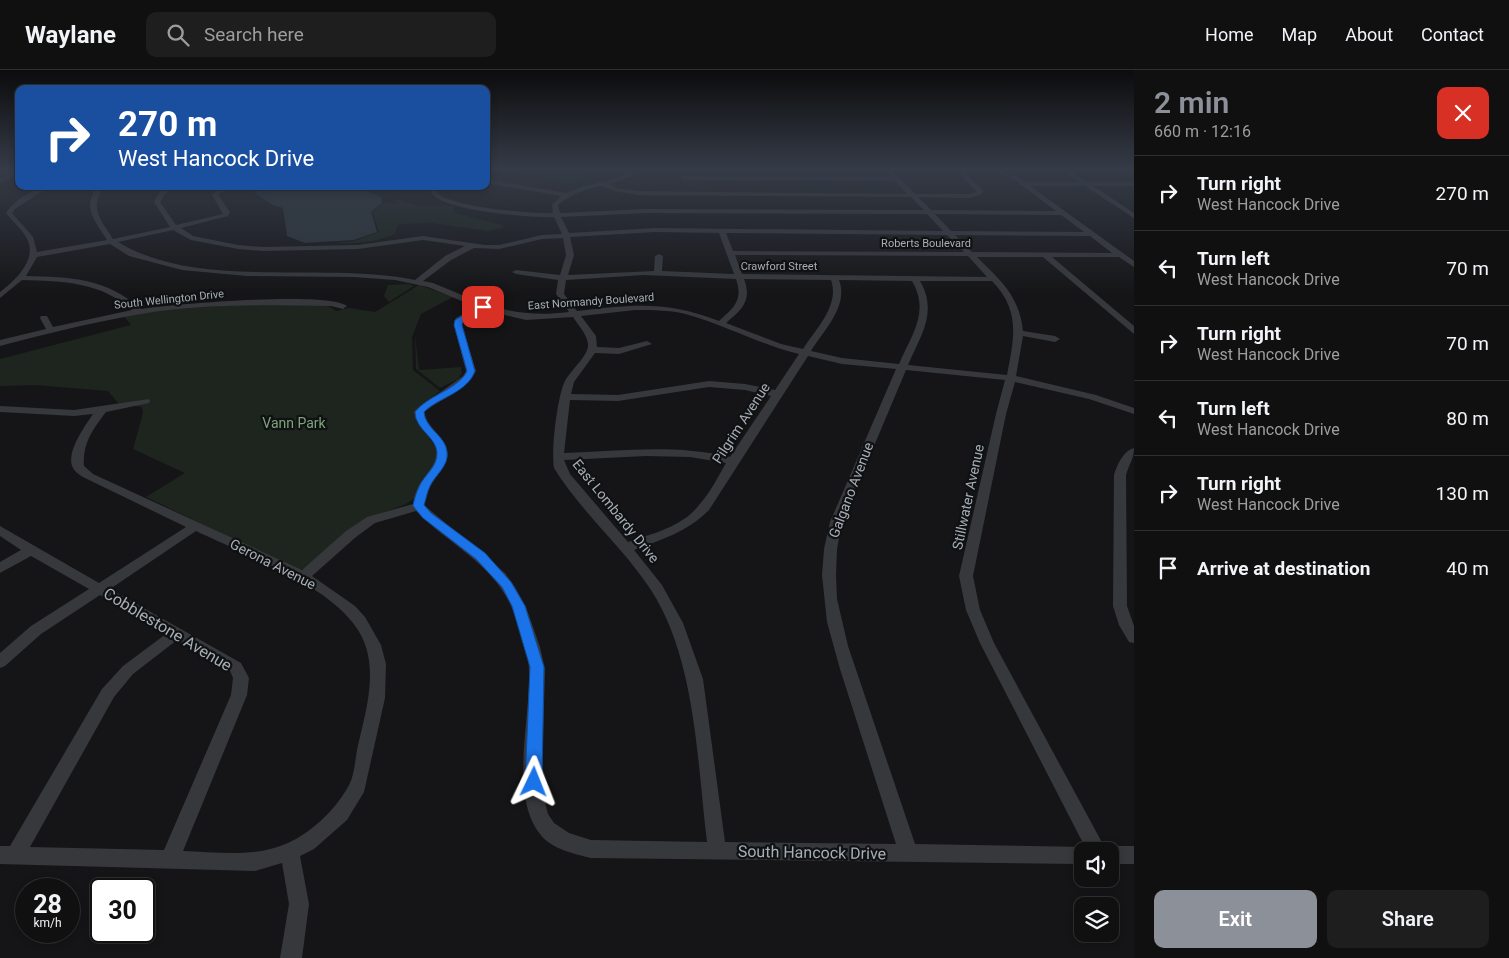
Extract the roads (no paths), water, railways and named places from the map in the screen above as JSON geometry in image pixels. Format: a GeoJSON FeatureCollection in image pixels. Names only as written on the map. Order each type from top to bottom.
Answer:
{"type":"FeatureCollection","features":[{"type":"Feature","properties":{"kind":"street"},"geometry":{"type":"LineString","coordinates":[[0,296],[20,278],[29,266],[33,255],[33,242],[26,231],[9,213],[10,211]]}},
{"type":"Feature","properties":{"kind":"street","name":"East Normandy Boulevard"},"geometry":{"type":"LineString","coordinates":[[94,211],[111,241],[144,259],[182,268],[211,272],[370,276],[417,282],[493,311],[526,317],[634,307],[663,308],[691,314],[778,346],[805,353],[842,361],[1011,378],[1092,397],[1134,411]]}},
{"type":"Feature","properties":{"kind":"street"},"geometry":{"type":"LineString","coordinates":[[163,211],[176,228],[191,238],[219,244],[264,249],[358,248],[423,238],[471,246],[499,247],[542,237],[655,230],[1092,234]]}},
{"type":"Feature","properties":{"kind":"street"},"geometry":{"type":"LineString","coordinates":[[33,255],[75,249],[176,228],[226,215],[227,211]]}},
{"type":"Feature","properties":{"kind":"street"},"geometry":{"type":"LineString","coordinates":[[502,211],[522,215],[635,211]]}},
{"type":"Feature","properties":{"kind":"street"},"geometry":{"type":"LineString","coordinates":[[556,211],[570,250],[569,263],[559,286],[560,294],[591,336],[592,350],[620,351],[647,344]]}},
{"type":"Feature","properties":{"kind":"street"},"geometry":{"type":"LineString","coordinates":[[707,211],[1065,214]]}},
{"type":"Feature","properties":{"kind":"street"},"geometry":{"type":"LineString","coordinates":[[1062,211],[1134,265]]}},
{"type":"Feature","properties":{"kind":"street","name":"Stillwater Avenue"},"geometry":{"type":"LineString","coordinates":[[929,213],[994,279],[1012,302],[1017,316],[1019,333],[1011,378],[1001,414],[966,576],[973,610],[987,644],[1092,842]]}},
{"type":"Feature","properties":{"kind":"street"},"geometry":{"type":"LineString","coordinates":[[720,324],[734,312],[744,299],[744,290],[722,231]]}},
{"type":"Feature","properties":{"kind":"street"},"geometry":{"type":"LineString","coordinates":[[219,244],[232,237]]}},
{"type":"Feature","properties":{"kind":"street"},"geometry":{"type":"LineString","coordinates":[[417,282],[448,258],[471,246]]}},
{"type":"Feature","properties":{"kind":"street","name":"Roberts Boulevard"},"geometry":{"type":"LineString","coordinates":[[730,253],[1121,255]]}},
{"type":"Feature","properties":{"kind":"street"},"geometry":{"type":"LineString","coordinates":[[1045,255],[1134,331]]}},
{"type":"Feature","properties":{"kind":"street"},"geometry":{"type":"LineString","coordinates":[[658,274],[659,256]]}},
{"type":"Feature","properties":{"kind":"street","name":"Crawford Street"},"geometry":{"type":"LineString","coordinates":[[516,272],[563,278],[613,274],[658,274],[739,277],[994,279]]}},
{"type":"Feature","properties":{"kind":"street","name":"Pilgrim Avenue"},"geometry":{"type":"LineString","coordinates":[[626,548],[676,530],[692,520],[705,507],[733,461],[834,309],[839,288],[834,277]]}},
{"type":"Feature","properties":{"kind":"street"},"geometry":{"type":"LineString","coordinates":[[20,278],[90,283],[110,289],[127,299],[138,311]]}},
{"type":"Feature","properties":{"kind":"street","name":"Galgano Avenue"},"geometry":{"type":"LineString","coordinates":[[909,854],[832,622],[828,581],[829,547],[836,522],[920,329],[926,306],[923,292],[914,278]]}},
{"type":"Feature","properties":{"kind":"street","name":"South Wellington Drive"},"geometry":{"type":"LineString","coordinates":[[0,343],[138,311],[231,303],[331,303],[343,306]]}},
{"type":"Feature","properties":{"kind":"street"},"geometry":{"type":"LineString","coordinates":[[303,577],[351,534],[371,520],[418,506],[424,486],[440,464],[442,452],[440,446],[420,420],[420,412],[428,403],[457,387],[469,376],[471,371],[458,325],[459,320],[483,307]]}},
{"type":"Feature","properties":{"kind":"street"},"geometry":{"type":"LineString","coordinates":[[44,318],[51,330]]}},
{"type":"Feature","properties":{"kind":"street"},"geometry":{"type":"LineString","coordinates":[[1019,333],[1056,339]]}},
{"type":"Feature","properties":{"kind":"street","name":"East Lombardy Drive"},"geometry":{"type":"LineString","coordinates":[[592,350],[570,382],[565,397],[558,457],[560,468],[657,588],[676,623],[695,679],[717,850]]}},
{"type":"Feature","properties":{"kind":"street"},"geometry":{"type":"LineString","coordinates":[[565,397],[618,398],[709,384],[745,387],[777,394]]}},
{"type":"Feature","properties":{"kind":"street"},"geometry":{"type":"LineString","coordinates":[[0,409],[74,413],[102,410],[144,401]]}},
{"type":"Feature","properties":{"kind":"street"},"geometry":{"type":"LineString","coordinates":[[0,421],[13,410]]}},
{"type":"Feature","properties":{"kind":"street","name":"Gerona Avenue"},"geometry":{"type":"LineString","coordinates":[[7,856],[255,862],[290,852],[307,843],[341,814],[358,787],[377,698],[378,664],[373,645],[360,621],[350,610],[332,596],[303,577],[89,476],[78,467],[76,455],[83,438],[102,410]]}},
{"type":"Feature","properties":{"kind":"street"},"geometry":{"type":"LineString","coordinates":[[1134,451],[1123,464],[1120,475],[1128,492],[1120,606],[1126,625],[1134,638]]}},
{"type":"Feature","properties":{"kind":"street"},"geometry":{"type":"LineString","coordinates":[[558,457],[674,452],[700,454],[733,461]]}},
{"type":"Feature","properties":{"kind":"street","name":"South Hancock Drive"},"geometry":{"type":"LineString","coordinates":[[418,506],[481,556],[507,585],[519,606],[537,667],[535,806],[546,828],[564,841],[591,849],[1074,855]]}},
{"type":"Feature","properties":{"kind":"street"},"geometry":{"type":"LineString","coordinates":[[0,662],[36,630],[196,526]]}},
{"type":"Feature","properties":{"kind":"street","name":"Cobblestone Avenue"},"geometry":{"type":"LineString","coordinates":[[0,530],[31,550],[236,667],[241,678],[239,695],[170,859]]}},
{"type":"Feature","properties":{"kind":"street"},"geometry":{"type":"LineString","coordinates":[[0,568],[31,550]]}},
{"type":"Feature","properties":{"kind":"street"},"geometry":{"type":"LineString","coordinates":[[7,856],[108,693],[128,670],[177,633]]}},
{"type":"Feature","properties":{"kind":"street"},"geometry":{"type":"LineString","coordinates":[[290,852],[299,904],[291,958]]}},
{"type":"Feature","properties":{"kind":"street"},"geometry":{"type":"LineString","coordinates":[[1119,855],[1134,856]]}},
{"type":"Feature","properties":{"kind":"park label","name":"Vann Park"},"geometry":{"type":"Point","coordinates":[294,423]}}]}
